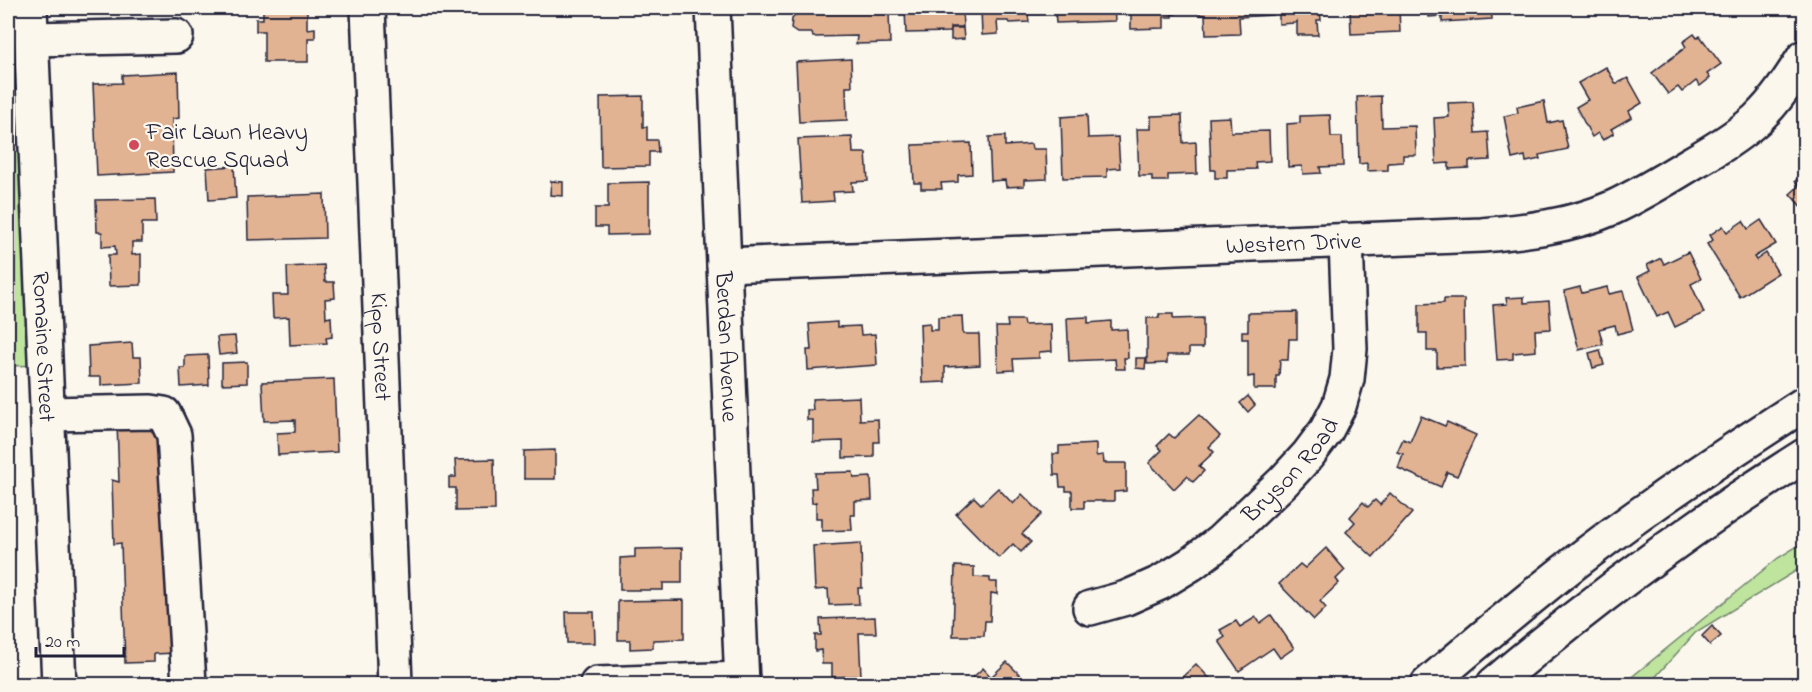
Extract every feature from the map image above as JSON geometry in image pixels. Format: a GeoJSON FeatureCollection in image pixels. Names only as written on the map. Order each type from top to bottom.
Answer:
{"type":"FeatureCollection","features":[{"type":"Feature","properties":{"kind":"main road","name":"Kipp Street"},"geometry":{"type":"LineString","coordinates":[[368,8],[395,684]]}},
{"type":"Feature","properties":{"kind":"main road","name":"Berdan Avenue"},"geometry":{"type":"LineString","coordinates":[[713,8],[742,682]]}},
{"type":"Feature","properties":{"kind":"main road"},"geometry":{"type":"LineString","coordinates":[[31,23],[176,36]]}},
{"type":"Feature","properties":{"kind":"main road","name":"Romaine Street"},"geometry":{"type":"LineString","coordinates":[[31,23],[59,684]]}},
{"type":"Feature","properties":{"kind":"main road","name":"Western Drive"},"geometry":{"type":"LineString","coordinates":[[724,265],[1482,235],[1527,231],[1569,222],[1610,208],[1653,187],[1728,142],[1757,118],[1784,88],[1804,57]]}},
{"type":"Feature","properties":{"kind":"main road","name":"Bryson Road"},"geometry":{"type":"LineString","coordinates":[[1090,608],[1126,597],[1191,564],[1220,542],[1284,481],[1326,431],[1339,406],[1347,380],[1350,349],[1346,240]]}},
{"type":"Feature","properties":{"kind":"main road"},"geometry":{"type":"LineString","coordinates":[[1428,684],[1568,568],[1651,506],[1804,404]]}},
{"type":"Feature","properties":{"kind":"main road"},"geometry":{"type":"LineString","coordinates":[[47,414],[151,412],[164,414],[174,435],[189,684]]}},
{"type":"Feature","properties":{"kind":"main road"},"geometry":{"type":"LineString","coordinates":[[1494,684],[1593,604],[1673,544],[1804,456]]}},
{"type":"Feature","properties":{"kind":"main road"},"geometry":{"type":"LineString","coordinates":[[1422,684],[1484,637]]}},
{"type":"Feature","properties":{"kind":"main road"},"geometry":{"type":"LineString","coordinates":[[597,684],[742,682]]}},
{"type":"Feature","properties":{"kind":"green space"},"geometry":{"type":"Polygon","coordinates":[[[8,30],[45,365],[8,366],[8,30]]]}},
{"type":"Feature","properties":{"kind":"green space"},"geometry":{"type":"Polygon","coordinates":[[[1804,542],[1804,566],[1696,632],[1649,684],[1623,684],[1778,558],[1804,542]]]}},
{"type":"Feature","properties":{"kind":"building"},"geometry":{"type":"Polygon","coordinates":[[[263,8],[307,8],[307,29],[315,28],[315,38],[308,38],[308,62],[264,62],[264,31],[256,31],[256,19],[263,19],[263,8]]]}},
{"type":"Feature","properties":{"kind":"building"},"geometry":{"type":"Polygon","coordinates":[[[796,8],[864,8],[865,11],[889,11],[890,43],[856,44],[857,36],[813,37],[812,33],[797,33],[791,29],[796,8]]]}},
{"type":"Feature","properties":{"kind":"building"},"geometry":{"type":"Polygon","coordinates":[[[905,8],[962,8],[963,27],[950,27],[950,32],[906,33],[905,8]]]}},
{"type":"Feature","properties":{"kind":"building"},"geometry":{"type":"Polygon","coordinates":[[[981,8],[1039,8],[1039,14],[1028,14],[1029,22],[997,21],[998,34],[982,35],[981,8]]]}},
{"type":"Feature","properties":{"kind":"building"},"geometry":{"type":"Polygon","coordinates":[[[1055,8],[1114,8],[1115,21],[1056,23],[1055,8]]]}},
{"type":"Feature","properties":{"kind":"building"},"geometry":{"type":"Polygon","coordinates":[[[1131,8],[1175,8],[1176,14],[1172,14],[1172,17],[1164,17],[1164,28],[1131,29],[1131,8]]]}},
{"type":"Feature","properties":{"kind":"building"},"geometry":{"type":"Polygon","coordinates":[[[1200,8],[1271,8],[1272,15],[1239,17],[1240,34],[1206,35],[1205,15],[1200,15],[1200,8]]]}},
{"type":"Feature","properties":{"kind":"building"},"geometry":{"type":"Polygon","coordinates":[[[1279,8],[1324,8],[1320,9],[1321,20],[1317,20],[1318,35],[1297,35],[1297,21],[1279,24],[1279,8]]]}},
{"type":"Feature","properties":{"kind":"building"},"geometry":{"type":"Polygon","coordinates":[[[1350,8],[1399,8],[1400,32],[1351,34],[1350,8]]]}},
{"type":"Feature","properties":{"kind":"building"},"geometry":{"type":"Polygon","coordinates":[[[1429,8],[1491,8],[1492,19],[1442,22],[1442,16],[1429,17],[1429,8]]]}},
{"type":"Feature","properties":{"kind":"building"},"geometry":{"type":"Polygon","coordinates":[[[951,28],[963,28],[964,39],[951,40],[951,28]]]}},
{"type":"Feature","properties":{"kind":"building"},"geometry":{"type":"Polygon","coordinates":[[[1694,34],[1697,38],[1700,36],[1721,64],[1707,74],[1710,78],[1700,86],[1696,81],[1682,92],[1678,87],[1668,94],[1652,73],[1686,47],[1683,42],[1694,34]]]}},
{"type":"Feature","properties":{"kind":"building"},"geometry":{"type":"Polygon","coordinates":[[[851,59],[852,87],[846,87],[847,120],[799,122],[796,62],[851,59]]]}},
{"type":"Feature","properties":{"kind":"building"},"geometry":{"type":"Polygon","coordinates":[[[1606,67],[1616,84],[1628,78],[1642,103],[1629,111],[1632,117],[1611,129],[1614,133],[1603,140],[1598,133],[1592,137],[1576,107],[1588,100],[1578,83],[1606,67]]]}},
{"type":"Feature","properties":{"kind":"building","name":"Fair Lawn Heavy Rescue Squad"},"geometry":{"type":"Polygon","coordinates":[[[178,72],[179,118],[172,119],[173,172],[97,176],[93,84],[122,83],[122,75],[178,72]]]}},
{"type":"Feature","properties":{"kind":"building"},"geometry":{"type":"Polygon","coordinates":[[[643,96],[643,127],[647,127],[647,140],[657,140],[658,152],[649,152],[649,166],[601,167],[600,97],[643,96]]]}},
{"type":"Feature","properties":{"kind":"building"},"geometry":{"type":"Polygon","coordinates":[[[1381,96],[1382,127],[1415,126],[1416,155],[1403,155],[1403,162],[1388,163],[1388,170],[1367,171],[1367,163],[1359,164],[1357,97],[1381,96]]]}},
{"type":"Feature","properties":{"kind":"building"},"geometry":{"type":"Polygon","coordinates":[[[1544,101],[1548,123],[1562,120],[1568,149],[1539,155],[1540,159],[1526,162],[1525,156],[1512,159],[1504,116],[1518,113],[1517,107],[1544,101]]]}},
{"type":"Feature","properties":{"kind":"building"},"geometry":{"type":"Polygon","coordinates":[[[1473,102],[1475,133],[1488,132],[1490,160],[1469,161],[1469,168],[1449,169],[1449,163],[1436,164],[1434,118],[1449,117],[1448,103],[1473,102]]]}},
{"type":"Feature","properties":{"kind":"building"},"geometry":{"type":"Polygon","coordinates":[[[1087,115],[1088,138],[1118,137],[1120,168],[1107,169],[1107,177],[1063,178],[1061,117],[1087,115]]]}},
{"type":"Feature","properties":{"kind":"building"},"geometry":{"type":"Polygon","coordinates":[[[1182,115],[1183,143],[1196,142],[1197,174],[1168,175],[1168,181],[1152,181],[1152,176],[1139,176],[1137,129],[1151,129],[1151,116],[1182,115]]]}},
{"type":"Feature","properties":{"kind":"building"},"geometry":{"type":"Polygon","coordinates":[[[1330,115],[1331,137],[1342,137],[1343,166],[1320,167],[1321,173],[1303,174],[1302,166],[1288,167],[1287,124],[1300,123],[1300,116],[1330,115]]]}},
{"type":"Feature","properties":{"kind":"building"},"geometry":{"type":"Polygon","coordinates":[[[1230,117],[1231,132],[1269,131],[1270,161],[1255,162],[1256,169],[1227,170],[1227,178],[1215,178],[1215,170],[1211,170],[1209,118],[1230,117]]]}},
{"type":"Feature","properties":{"kind":"building"},"geometry":{"type":"Polygon","coordinates":[[[1005,136],[1005,146],[1031,144],[1032,149],[1046,149],[1047,179],[1024,180],[1024,186],[1006,187],[1005,180],[991,181],[989,137],[1005,136]]]}},
{"type":"Feature","properties":{"kind":"building"},"geometry":{"type":"Polygon","coordinates":[[[852,137],[853,153],[866,153],[868,181],[852,182],[853,191],[833,192],[834,201],[802,203],[798,139],[852,137]]]}},
{"type":"Feature","properties":{"kind":"building"},"geometry":{"type":"Polygon","coordinates":[[[971,143],[972,174],[958,175],[958,182],[941,183],[942,189],[921,189],[921,183],[914,183],[912,145],[971,143]]]}},
{"type":"Feature","properties":{"kind":"building"},"geometry":{"type":"Polygon","coordinates":[[[234,166],[236,198],[209,200],[207,168],[234,166]]]}},
{"type":"Feature","properties":{"kind":"building"},"geometry":{"type":"Polygon","coordinates":[[[1804,173],[1804,210],[1790,194],[1799,186],[1795,181],[1804,173]]]}},
{"type":"Feature","properties":{"kind":"building"},"geometry":{"type":"Polygon","coordinates":[[[551,181],[563,182],[563,196],[550,195],[551,181]]]}},
{"type":"Feature","properties":{"kind":"building"},"geometry":{"type":"Polygon","coordinates":[[[649,182],[649,234],[607,235],[607,227],[595,227],[595,208],[608,208],[608,183],[649,182]]]}},
{"type":"Feature","properties":{"kind":"building"},"geometry":{"type":"Polygon","coordinates":[[[324,194],[325,238],[248,240],[247,197],[324,194]]]}},
{"type":"Feature","properties":{"kind":"building"},"geometry":{"type":"Polygon","coordinates":[[[155,199],[156,223],[142,223],[142,242],[132,242],[132,255],[141,254],[141,285],[109,286],[108,255],[116,255],[115,246],[102,247],[102,232],[97,232],[96,200],[155,199]]]}},
{"type":"Feature","properties":{"kind":"building"},"geometry":{"type":"Polygon","coordinates":[[[1761,220],[1776,244],[1754,257],[1756,260],[1766,253],[1778,273],[1740,297],[1707,244],[1713,240],[1710,235],[1723,226],[1727,232],[1743,221],[1748,229],[1761,220]]]}},
{"type":"Feature","properties":{"kind":"building"},"geometry":{"type":"Polygon","coordinates":[[[1688,252],[1701,279],[1691,284],[1704,313],[1675,327],[1668,312],[1657,317],[1638,277],[1650,271],[1647,265],[1661,258],[1664,264],[1688,252]]]}},
{"type":"Feature","properties":{"kind":"building"},"geometry":{"type":"Polygon","coordinates":[[[324,265],[325,282],[334,282],[335,298],[325,299],[326,318],[331,317],[332,337],[326,338],[327,343],[290,345],[289,317],[273,318],[272,295],[288,295],[287,267],[324,265]]]}},
{"type":"Feature","properties":{"kind":"building"},"geometry":{"type":"Polygon","coordinates":[[[1580,287],[1582,293],[1607,287],[1609,294],[1623,291],[1633,330],[1617,334],[1615,325],[1599,329],[1603,344],[1579,350],[1564,291],[1580,287]]]}},
{"type":"Feature","properties":{"kind":"building"},"geometry":{"type":"Polygon","coordinates":[[[1524,297],[1524,303],[1549,301],[1551,329],[1535,330],[1536,351],[1513,353],[1513,359],[1497,360],[1493,305],[1507,304],[1506,298],[1524,297]]]}},
{"type":"Feature","properties":{"kind":"building"},"geometry":{"type":"Polygon","coordinates":[[[1444,299],[1464,299],[1465,366],[1437,367],[1437,351],[1427,351],[1427,333],[1419,333],[1419,304],[1444,303],[1444,299]]]}},
{"type":"Feature","properties":{"kind":"building"},"geometry":{"type":"Polygon","coordinates":[[[1297,312],[1297,339],[1289,339],[1288,360],[1280,360],[1276,389],[1254,389],[1254,376],[1248,377],[1248,339],[1242,339],[1242,331],[1248,331],[1248,313],[1297,312]]]}},
{"type":"Feature","properties":{"kind":"building"},"geometry":{"type":"Polygon","coordinates":[[[1159,314],[1173,314],[1173,319],[1203,318],[1203,348],[1189,348],[1189,355],[1167,355],[1167,363],[1147,364],[1147,318],[1159,318],[1159,314]]]}},
{"type":"Feature","properties":{"kind":"building"},"geometry":{"type":"Polygon","coordinates":[[[962,316],[963,334],[979,334],[980,365],[945,367],[945,382],[922,383],[920,324],[930,323],[930,330],[938,330],[938,317],[962,316]]]}},
{"type":"Feature","properties":{"kind":"building"},"geometry":{"type":"Polygon","coordinates":[[[1088,317],[1088,323],[1111,321],[1111,330],[1127,329],[1128,358],[1124,358],[1125,369],[1116,369],[1115,359],[1069,361],[1067,318],[1088,317]]]}},
{"type":"Feature","properties":{"kind":"building"},"geometry":{"type":"Polygon","coordinates":[[[1007,320],[1023,320],[1024,325],[1051,324],[1052,351],[1039,352],[1039,358],[1013,359],[1014,370],[998,371],[996,327],[1008,327],[1007,320]]]}},
{"type":"Feature","properties":{"kind":"building"},"geometry":{"type":"Polygon","coordinates":[[[837,322],[837,327],[860,326],[861,335],[875,334],[877,365],[808,370],[807,350],[811,350],[809,324],[837,322]]]}},
{"type":"Feature","properties":{"kind":"building"},"geometry":{"type":"Polygon","coordinates":[[[235,336],[237,353],[219,355],[217,337],[235,336]]]}},
{"type":"Feature","properties":{"kind":"building"},"geometry":{"type":"Polygon","coordinates":[[[132,343],[133,357],[141,357],[142,383],[101,385],[101,377],[89,377],[88,346],[132,343]]]}},
{"type":"Feature","properties":{"kind":"building"},"geometry":{"type":"Polygon","coordinates":[[[1600,350],[1604,365],[1593,368],[1589,353],[1600,350]]]}},
{"type":"Feature","properties":{"kind":"building"},"geometry":{"type":"Polygon","coordinates":[[[208,355],[209,385],[181,387],[180,368],[185,368],[185,356],[208,355]]]}},
{"type":"Feature","properties":{"kind":"building"},"geometry":{"type":"Polygon","coordinates":[[[1136,358],[1146,358],[1145,369],[1136,368],[1136,358]]]}},
{"type":"Feature","properties":{"kind":"building"},"geometry":{"type":"Polygon","coordinates":[[[247,362],[247,383],[222,384],[222,363],[247,362]]]}},
{"type":"Feature","properties":{"kind":"building"},"geometry":{"type":"Polygon","coordinates":[[[334,379],[337,452],[278,455],[277,433],[295,432],[295,420],[264,421],[262,382],[334,379]]]}},
{"type":"Feature","properties":{"kind":"building"},"geometry":{"type":"Polygon","coordinates":[[[1248,396],[1255,405],[1248,412],[1240,403],[1248,396]]]}},
{"type":"Feature","properties":{"kind":"building"},"geometry":{"type":"Polygon","coordinates":[[[859,397],[860,420],[878,419],[879,442],[874,442],[874,457],[843,458],[843,441],[813,442],[813,420],[807,420],[807,410],[813,410],[812,399],[859,397]]]}},
{"type":"Feature","properties":{"kind":"building"},"geometry":{"type":"Polygon","coordinates":[[[1199,415],[1220,436],[1209,447],[1214,452],[1199,466],[1204,471],[1193,482],[1187,476],[1174,489],[1149,463],[1162,450],[1157,446],[1169,434],[1174,438],[1199,415]]]}},
{"type":"Feature","properties":{"kind":"building"},"geometry":{"type":"Polygon","coordinates":[[[1421,416],[1445,426],[1447,422],[1476,435],[1457,476],[1447,472],[1441,487],[1398,468],[1403,454],[1397,452],[1403,439],[1410,442],[1421,416]]]}},
{"type":"Feature","properties":{"kind":"building"},"geometry":{"type":"Polygon","coordinates":[[[160,420],[176,653],[154,654],[154,662],[125,663],[121,543],[114,544],[112,480],[119,482],[117,422],[160,420]]]}},
{"type":"Feature","properties":{"kind":"building"},"geometry":{"type":"Polygon","coordinates":[[[1096,444],[1096,456],[1103,455],[1104,463],[1126,463],[1126,491],[1114,492],[1114,501],[1084,501],[1084,508],[1072,508],[1072,491],[1066,491],[1066,487],[1060,487],[1059,475],[1054,475],[1053,454],[1059,454],[1059,446],[1096,444]]]}},
{"type":"Feature","properties":{"kind":"building"},"geometry":{"type":"Polygon","coordinates":[[[555,450],[555,479],[524,479],[524,451],[555,450]]]}},
{"type":"Feature","properties":{"kind":"building"},"geometry":{"type":"Polygon","coordinates":[[[494,459],[495,510],[456,511],[456,488],[449,488],[449,477],[456,477],[455,460],[494,459]]]}},
{"type":"Feature","properties":{"kind":"building"},"geometry":{"type":"Polygon","coordinates":[[[853,472],[854,478],[871,477],[872,500],[855,501],[855,515],[851,515],[852,530],[822,531],[822,518],[816,518],[816,502],[812,503],[811,488],[816,488],[815,473],[853,472]]]}},
{"type":"Feature","properties":{"kind":"building"},"geometry":{"type":"Polygon","coordinates":[[[998,488],[1013,504],[1022,494],[1042,514],[1022,534],[1031,542],[1021,552],[1013,544],[999,558],[956,514],[974,497],[981,504],[998,488]]]}},
{"type":"Feature","properties":{"kind":"building"},"geometry":{"type":"Polygon","coordinates":[[[1390,493],[1412,513],[1373,557],[1346,532],[1355,522],[1350,517],[1363,502],[1368,507],[1375,500],[1380,505],[1390,493]]]}},
{"type":"Feature","properties":{"kind":"building"},"geometry":{"type":"Polygon","coordinates":[[[861,543],[862,588],[858,588],[859,604],[829,605],[828,589],[815,590],[813,546],[861,543]]]}},
{"type":"Feature","properties":{"kind":"building"},"geometry":{"type":"Polygon","coordinates":[[[682,548],[682,583],[663,583],[663,590],[620,590],[620,558],[635,557],[635,549],[682,548]]]}},
{"type":"Feature","properties":{"kind":"building"},"geometry":{"type":"Polygon","coordinates":[[[1326,548],[1345,570],[1336,579],[1339,583],[1320,601],[1326,608],[1314,620],[1279,584],[1300,564],[1305,568],[1326,548]]]}},
{"type":"Feature","properties":{"kind":"building"},"geometry":{"type":"Polygon","coordinates":[[[8,553],[11,622],[8,622],[8,553]]]}},
{"type":"Feature","properties":{"kind":"building"},"geometry":{"type":"Polygon","coordinates":[[[955,566],[974,567],[974,577],[990,578],[990,582],[997,582],[997,594],[991,593],[990,621],[985,621],[984,636],[953,636],[955,566]]]}},
{"type":"Feature","properties":{"kind":"building"},"geometry":{"type":"Polygon","coordinates":[[[684,600],[684,639],[653,640],[653,648],[630,649],[630,640],[618,640],[618,601],[684,600]]]}},
{"type":"Feature","properties":{"kind":"building"},"geometry":{"type":"Polygon","coordinates":[[[566,612],[594,612],[595,643],[567,643],[566,612]]]}},
{"type":"Feature","properties":{"kind":"building"},"geometry":{"type":"Polygon","coordinates":[[[1271,615],[1294,648],[1280,658],[1273,648],[1239,671],[1219,641],[1225,637],[1220,630],[1236,621],[1240,627],[1256,617],[1260,623],[1271,615]]]}},
{"type":"Feature","properties":{"kind":"building"},"geometry":{"type":"Polygon","coordinates":[[[875,617],[876,633],[859,633],[861,676],[832,677],[832,664],[822,664],[821,650],[815,651],[815,635],[821,635],[820,619],[875,617]]]}},
{"type":"Feature","properties":{"kind":"building"},"geometry":{"type":"Polygon","coordinates":[[[1712,626],[1721,636],[1710,645],[1702,636],[1712,626]]]}},
{"type":"Feature","properties":{"kind":"building"},"geometry":{"type":"Polygon","coordinates":[[[1007,662],[1029,684],[966,684],[983,668],[991,677],[1007,662]]]}},
{"type":"Feature","properties":{"kind":"building"},"geometry":{"type":"Polygon","coordinates":[[[1196,664],[1215,684],[1165,684],[1172,678],[1176,683],[1196,664]]]}},
{"type":"Feature","properties":{"kind":"place","name":"Fair Lawn Heavy Rescue Squad"},"geometry":{"type":"Point","coordinates":[134,145]}}]}
